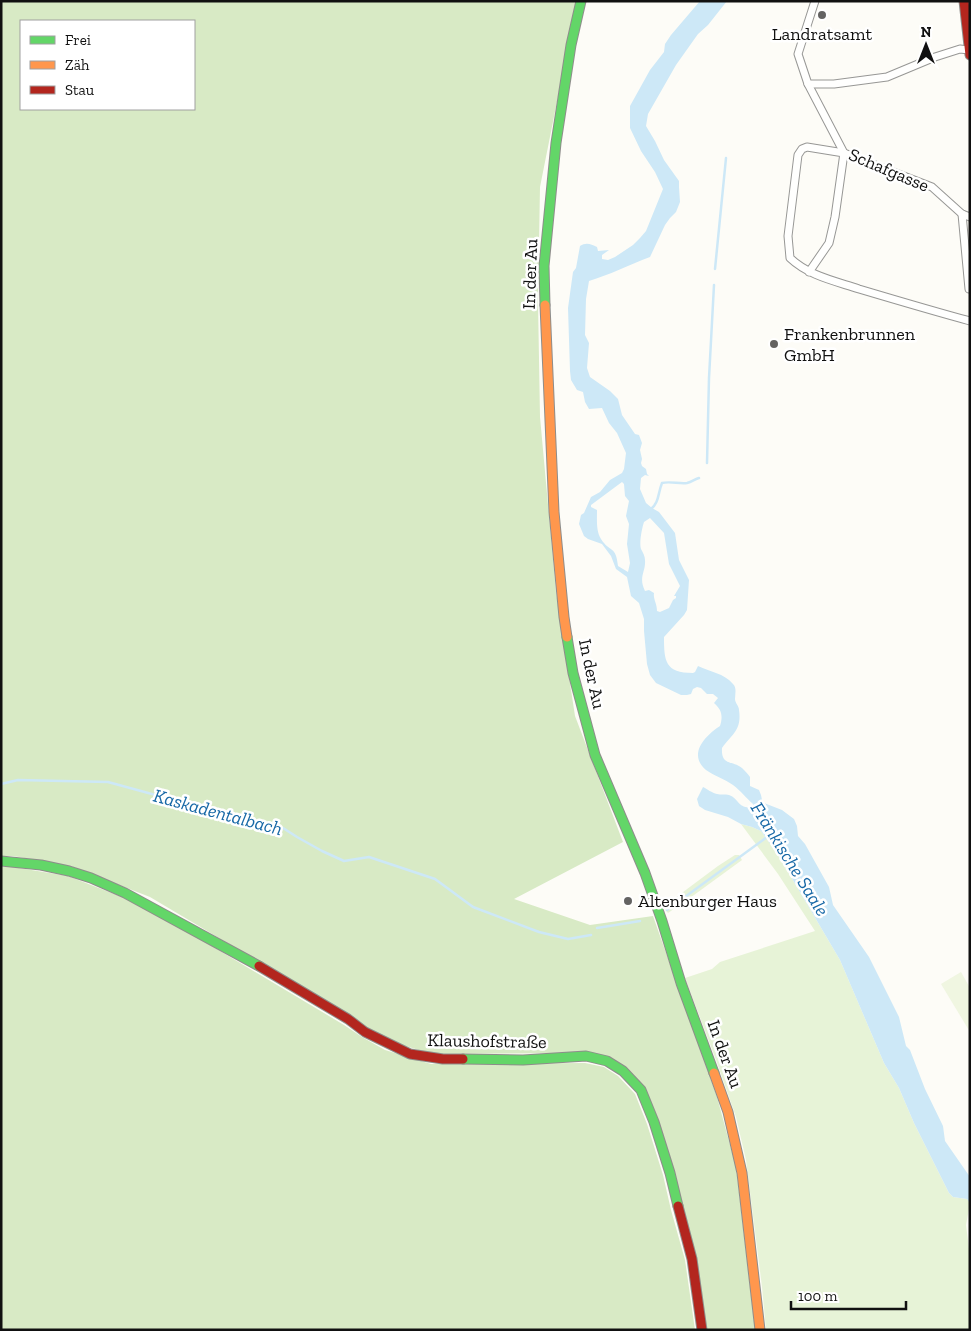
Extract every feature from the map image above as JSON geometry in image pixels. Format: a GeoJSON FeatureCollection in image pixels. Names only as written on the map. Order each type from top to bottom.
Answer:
{"type":"FeatureCollection","features":[{"type":"Feature","properties":{"kind":"street","name":"In der Au"},"geometry":{"type":"LineString","coordinates":[[581,1],[556,143],[544,266],[545,331],[554,512],[564,617],[573,673],[595,755],[645,874],[681,983],[728,1112],[742,1173],[760,1330]]}},
{"type":"Feature","properties":{"kind":"street","name":"Schafgasse"},"geometry":{"type":"LineString","coordinates":[[815,1],[798,54],[808,84],[844,153],[932,187],[962,214],[970,217]]}},
{"type":"Feature","properties":{"kind":"street"},"geometry":{"type":"LineString","coordinates":[[808,84],[834,84],[887,77],[960,49],[969,52],[964,1]]}},
{"type":"Feature","properties":{"kind":"street"},"geometry":{"type":"LineString","coordinates":[[809,272],[829,243],[835,217],[844,153],[807,147],[802,149],[798,156],[788,236],[790,258],[798,266],[809,272],[970,321]]}},
{"type":"Feature","properties":{"kind":"street"},"geometry":{"type":"LineString","coordinates":[[962,214],[969,289]]}},
{"type":"Feature","properties":{"kind":"street","name":"Klaushofstraße"},"geometry":{"type":"LineString","coordinates":[[1,861],[41,864],[69,871],[91,878],[125,893],[249,960],[340,1014],[365,1032],[410,1054],[460,1060],[522,1060],[586,1056],[607,1061],[623,1071],[641,1090],[654,1122],[670,1173],[692,1259],[702,1330]]}},
{"type":"Feature","properties":{"kind":"green space"},"geometry":{"type":"Polygon","coordinates":[[[1,1],[577,1],[540,187],[538,301],[540,417],[556,592],[575,716],[623,842],[514,899],[590,925],[653,916],[717,1097],[736,1167],[755,1330],[705,1330],[703,1310],[644,1088],[586,1053],[432,1054],[389,1041],[150,897],[71,866],[13,856],[1,856],[1,1]]]}},
{"type":"Feature","properties":{"kind":"green space"},"geometry":{"type":"Polygon","coordinates":[[[741,824],[761,831],[777,853],[840,960],[884,1063],[899,1088],[914,1123],[949,1193],[953,1197],[967,1199],[970,1203],[966,1225],[970,1257],[970,1330],[766,1330],[746,1160],[736,1117],[685,978],[712,969],[720,962],[815,931],[778,874],[741,824]]]}},
{"type":"Feature","properties":{"kind":"green space"},"geometry":{"type":"Polygon","coordinates":[[[735,855],[739,855],[742,860],[668,913],[663,907],[718,866],[735,855]]]}},
{"type":"Feature","properties":{"kind":"green space"},"geometry":{"type":"Polygon","coordinates":[[[1,867],[13,867],[68,876],[145,906],[385,1050],[431,1064],[585,1063],[604,1067],[618,1076],[635,1094],[647,1124],[663,1175],[685,1260],[695,1330],[1,1330],[1,867]]]}},
{"type":"Feature","properties":{"kind":"green space"},"geometry":{"type":"Polygon","coordinates":[[[961,972],[970,988],[970,1032],[941,984],[961,972]]]}},
{"type":"Feature","properties":{"kind":"water","name":"Fränkische Saale"},"geometry":{"type":"Polygon","coordinates":[[[700,1],[727,1],[708,25],[698,34],[676,65],[648,114],[646,126],[664,160],[679,181],[680,202],[676,212],[665,225],[650,257],[589,281],[586,299],[585,335],[589,343],[587,368],[590,377],[618,399],[622,415],[635,434],[639,435],[642,443],[640,450],[641,463],[649,476],[645,475],[641,478],[640,489],[646,503],[659,512],[675,533],[679,560],[689,580],[687,610],[664,637],[668,664],[677,671],[693,673],[698,666],[721,675],[734,686],[735,700],[740,717],[738,727],[722,748],[723,758],[746,772],[750,777],[750,786],[759,790],[764,803],[782,810],[794,819],[798,836],[805,844],[829,887],[833,905],[869,957],[899,1017],[906,1046],[910,1050],[925,1089],[943,1126],[945,1141],[970,1177],[970,1203],[967,1199],[953,1197],[949,1193],[914,1123],[899,1088],[884,1063],[840,960],[777,853],[761,831],[699,806],[697,799],[703,787],[715,793],[729,795],[744,807],[753,807],[753,804],[733,785],[706,770],[698,758],[698,751],[704,740],[720,726],[721,713],[714,703],[718,698],[713,694],[707,694],[697,687],[693,689],[691,694],[681,695],[656,683],[650,675],[647,664],[644,619],[639,603],[631,596],[627,577],[616,569],[611,556],[602,544],[584,536],[579,524],[581,515],[584,513],[591,497],[600,492],[610,480],[622,473],[626,453],[602,408],[589,409],[583,392],[577,390],[571,380],[568,308],[573,272],[576,268],[580,246],[588,244],[597,247],[598,251],[609,250],[602,255],[602,259],[608,260],[633,245],[646,231],[663,189],[630,128],[630,106],[650,70],[664,52],[665,44],[700,1]],[[622,482],[591,505],[591,507],[597,510],[599,536],[616,555],[618,566],[628,572],[630,563],[627,544],[629,524],[626,516],[629,501],[625,496],[624,484],[622,482]],[[650,518],[644,522],[641,535],[640,546],[645,560],[642,582],[645,591],[649,590],[654,593],[657,611],[660,612],[669,608],[676,598],[674,596],[680,586],[669,564],[664,533],[650,518]]]}},
{"type":"Feature","properties":{"kind":"waterway"},"geometry":{"type":"LineString","coordinates":[[715,269],[726,158]]}},
{"type":"Feature","properties":{"kind":"waterway"},"geometry":{"type":"LineString","coordinates":[[707,463],[714,285]]}},
{"type":"Feature","properties":{"kind":"waterway"},"geometry":{"type":"LineString","coordinates":[[651,509],[657,501],[662,483],[687,483],[699,478]]}},
{"type":"Feature","properties":{"kind":"waterway","name":"Kaskadentalbach"},"geometry":{"type":"LineString","coordinates":[[1,784],[18,780],[108,782],[269,826],[283,828],[322,851],[344,861],[369,857],[435,879],[473,907],[539,932],[568,939],[591,935]]}},
{"type":"Feature","properties":{"kind":"waterway","name":"Kaskadentalbach"},"geometry":{"type":"LineString","coordinates":[[667,910],[767,837]]}},
{"type":"Feature","properties":{"kind":"waterway","name":"Kaskadentalbach"},"geometry":{"type":"LineString","coordinates":[[597,928],[640,921]]}},
{"type":"Feature","properties":{"kind":"traffic: fast"},"geometry":{"type":"LineString","coordinates":[[545,305],[544,266],[556,143],[571,45],[581,1]]}},
{"type":"Feature","properties":{"kind":"traffic: fast"},"geometry":{"type":"LineString","coordinates":[[567,637],[573,673],[595,755],[645,873],[681,983],[714,1073]]}},
{"type":"Feature","properties":{"kind":"traffic: fast"},"geometry":{"type":"LineString","coordinates":[[1,861],[41,865],[91,878],[125,893],[259,966]]}},
{"type":"Feature","properties":{"kind":"traffic: fast"},"geometry":{"type":"LineString","coordinates":[[463,1059],[523,1060],[586,1056],[607,1061],[623,1071],[641,1090],[654,1122],[678,1206]]}},
{"type":"Feature","properties":{"kind":"traffic: slow"},"geometry":{"type":"LineString","coordinates":[[545,305],[554,512],[567,637]]}},
{"type":"Feature","properties":{"kind":"traffic: slow"},"geometry":{"type":"LineString","coordinates":[[714,1073],[728,1112],[742,1173],[760,1330]]}},
{"type":"Feature","properties":{"kind":"traffic: jam"},"geometry":{"type":"LineString","coordinates":[[964,1],[970,55]]}},
{"type":"Feature","properties":{"kind":"traffic: jam"},"geometry":{"type":"LineString","coordinates":[[259,966],[348,1019],[365,1032],[410,1054],[443,1059],[463,1059]]}},
{"type":"Feature","properties":{"kind":"traffic: jam"},"geometry":{"type":"LineString","coordinates":[[678,1206],[692,1259],[702,1330]]}},
{"type":"Feature","properties":{"kind":"place","name":"Landratsamt"},"geometry":{"type":"Point","coordinates":[822,15]}},
{"type":"Feature","properties":{"kind":"place","name":"Frankenbrunnen GmbH"},"geometry":{"type":"Point","coordinates":[774,344]}},
{"type":"Feature","properties":{"kind":"place","name":"Altenburger Haus"},"geometry":{"type":"Point","coordinates":[628,901]}}]}
